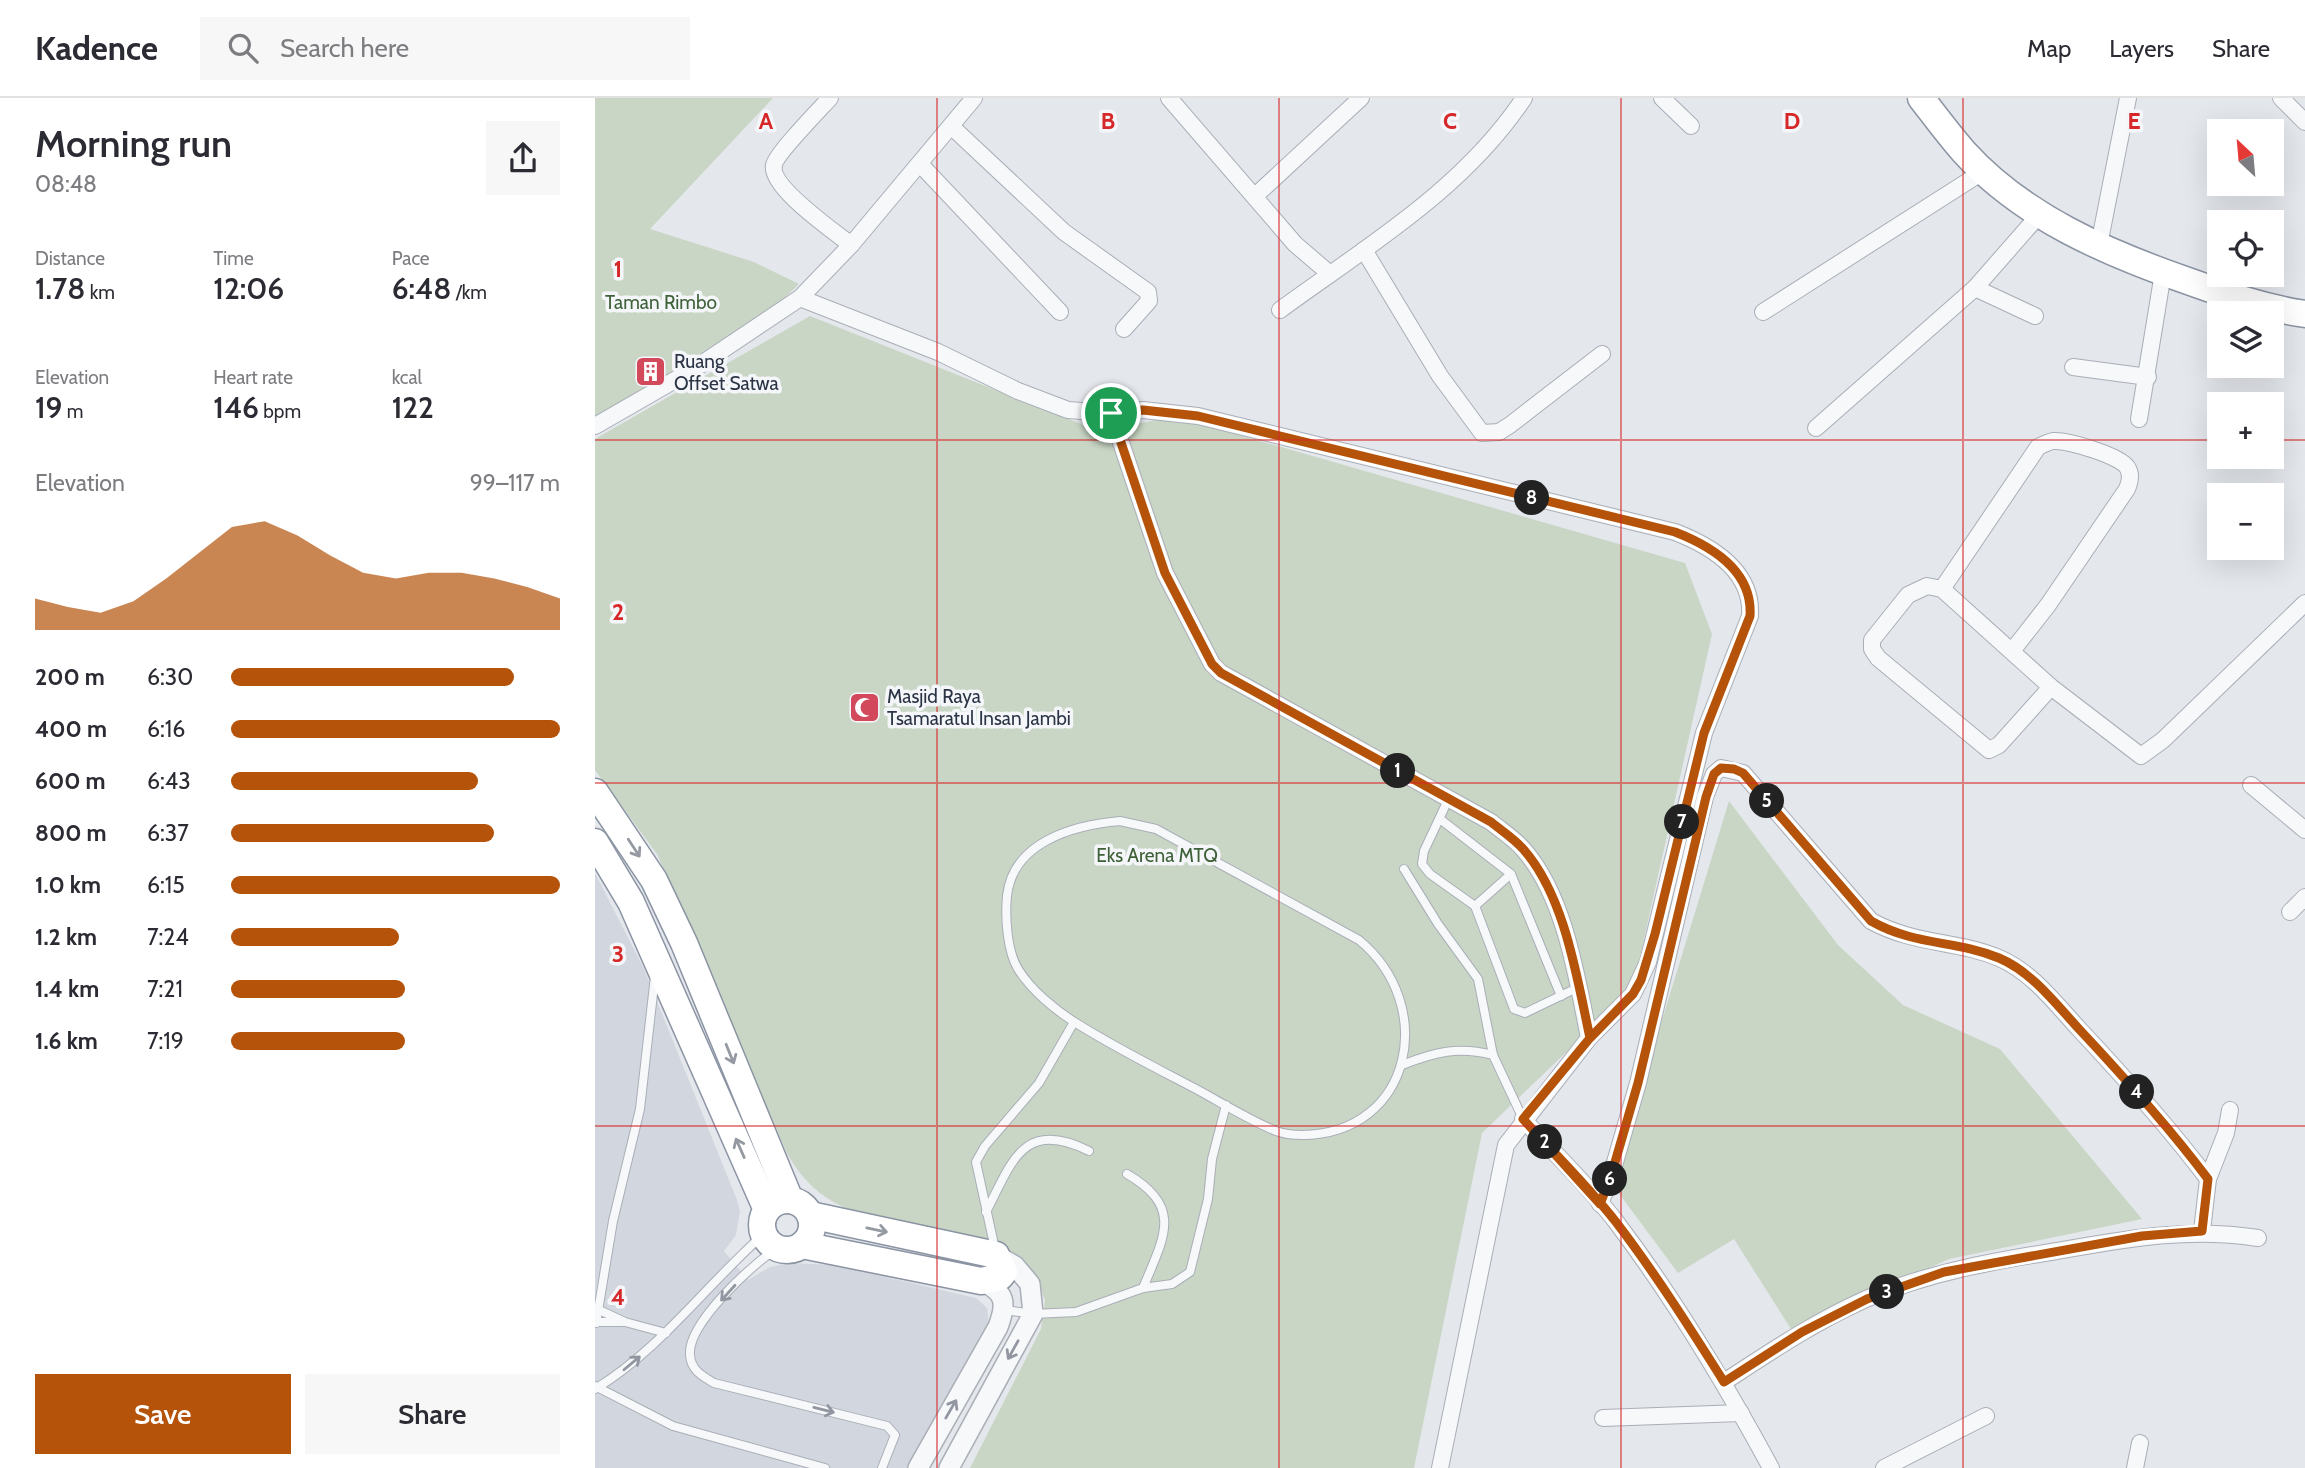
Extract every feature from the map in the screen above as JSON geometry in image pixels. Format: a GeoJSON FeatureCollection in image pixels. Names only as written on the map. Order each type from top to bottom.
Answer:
{"type":"FeatureCollection","features":[{"type":"Feature","properties":{"kind":"highway"},"geometry":{"type":"LineString","coordinates":[[1921,98],[1965,153],[2039,215],[2162,273],[2263,308],[2305,314]]}},
{"type":"Feature","properties":{"kind":"highway"},"geometry":{"type":"LineString","coordinates":[[595,792],[660,892],[785,1225]]}},
{"type":"Feature","properties":{"kind":"highway"},"geometry":{"type":"LineString","coordinates":[[595,842],[631,902],[785,1225],[981,1281],[1000,1277],[1004,1272],[996,1255],[785,1225]]}},
{"type":"Feature","properties":{"kind":"street"},"geometry":{"type":"LineString","coordinates":[[830,98],[776,160],[775,176],[783,189],[851,245]]}},
{"type":"Feature","properties":{"kind":"street"},"geometry":{"type":"LineString","coordinates":[[595,426],[694,369],[800,298],[851,245],[974,98]]}},
{"type":"Feature","properties":{"kind":"street"},"geometry":{"type":"LineString","coordinates":[[1169,98],[1295,244],[1330,274]]}},
{"type":"Feature","properties":{"kind":"street"},"geometry":{"type":"LineString","coordinates":[[1255,196],[1360,98]]}},
{"type":"Feature","properties":{"kind":"street"},"geometry":{"type":"LineString","coordinates":[[1280,310],[1364,250],[1484,152],[1524,98]]}},
{"type":"Feature","properties":{"kind":"street"},"geometry":{"type":"LineString","coordinates":[[1662,98],[1691,125]]}},
{"type":"Feature","properties":{"kind":"street"},"geometry":{"type":"LineString","coordinates":[[2099,245],[2128,98]]}},
{"type":"Feature","properties":{"kind":"street"},"geometry":{"type":"LineString","coordinates":[[2281,98],[2305,122]]}},
{"type":"Feature","properties":{"kind":"street"},"geometry":{"type":"LineString","coordinates":[[952,127],[1064,232],[1149,292],[1149,301],[1124,329]]}},
{"type":"Feature","properties":{"kind":"street"},"geometry":{"type":"LineString","coordinates":[[921,164],[1060,312]]}},
{"type":"Feature","properties":{"kind":"street"},"geometry":{"type":"LineString","coordinates":[[1763,312],[1984,171]]}},
{"type":"Feature","properties":{"kind":"street"},"geometry":{"type":"LineString","coordinates":[[1816,428],[1975,288],[2039,215]]}},
{"type":"Feature","properties":{"kind":"street"},"geometry":{"type":"LineString","coordinates":[[1364,250],[1440,376],[1482,433],[1499,432],[1510,425],[1602,354]]}},
{"type":"Feature","properties":{"kind":"street"},"geometry":{"type":"LineString","coordinates":[[2139,419],[2148,377],[2162,273]]}},
{"type":"Feature","properties":{"kind":"street"},"geometry":{"type":"LineString","coordinates":[[1975,288],[2035,316]]}},
{"type":"Feature","properties":{"kind":"street"},"geometry":{"type":"LineString","coordinates":[[800,298],[938,352],[1068,410],[1111,413],[1143,410],[1198,416],[1675,532],[1695,540],[1736,569],[1749,598],[1750,616],[1704,733],[1648,962],[1633,994],[1590,1038],[1523,1119],[1506,1145],[1440,1468]]}},
{"type":"Feature","properties":{"kind":"street"},"geometry":{"type":"LineString","coordinates":[[2073,367],[2148,377]]}},
{"type":"Feature","properties":{"kind":"street"},"geometry":{"type":"LineString","coordinates":[[1111,413],[1165,573],[1212,664],[1221,673],[1491,822],[1515,842],[1546,881],[1579,987],[1590,1038]]}},
{"type":"Feature","properties":{"kind":"street"},"geometry":{"type":"LineString","coordinates":[[1942,589],[2038,447],[2054,441],[2073,444],[2115,457],[2124,464],[2130,476],[2127,489],[2048,605],[2011,651]]}},
{"type":"Feature","properties":{"kind":"street"},"geometry":{"type":"LineString","coordinates":[[2051,687],[1999,745],[1989,750],[1878,658],[1872,649],[1871,640],[1908,596],[1927,586],[1942,589],[2051,687],[2141,756],[2157,745],[2305,603]]}},
{"type":"Feature","properties":{"kind":"street"},"geometry":{"type":"LineString","coordinates":[[1600,1204],[1611,1176],[1638,1083],[1706,797],[1714,774],[1721,768],[1743,773],[1871,921],[1896,935],[1957,946],[1999,958],[2025,972],[2118,1071],[2208,1179]]}},
{"type":"Feature","properties":{"kind":"street"},"geometry":{"type":"LineString","coordinates":[[2251,785],[2305,830]]}},
{"type":"Feature","properties":{"kind":"street"},"geometry":{"type":"LineString","coordinates":[[2290,912],[2305,897]]}},
{"type":"Feature","properties":{"kind":"street"},"geometry":{"type":"LineString","coordinates":[[2202,1231],[2208,1179],[2226,1133],[2230,1110]]}},
{"type":"Feature","properties":{"kind":"street"},"geometry":{"type":"LineString","coordinates":[[1523,1119],[1600,1204],[1674,1303],[1724,1382],[1771,1468]]}},
{"type":"Feature","properties":{"kind":"street"},"geometry":{"type":"LineString","coordinates":[[1724,1382],[1802,1332],[1867,1299],[1944,1272],[2142,1236],[2202,1231],[2258,1238]]}},
{"type":"Feature","properties":{"kind":"street"},"geometry":{"type":"LineString","coordinates":[[949,1468],[1033,1314],[1030,1284],[1015,1266],[996,1255]]}},
{"type":"Feature","properties":{"kind":"street"},"geometry":{"type":"LineString","coordinates":[[918,1468],[998,1328],[1005,1310],[999,1290],[981,1281]]}},
{"type":"Feature","properties":{"kind":"street"},"geometry":{"type":"LineString","coordinates":[[1603,1418],[1741,1413]]}},
{"type":"Feature","properties":{"kind":"street"},"geometry":{"type":"LineString","coordinates":[[1884,1468],[1986,1416]]}},
{"type":"Feature","properties":{"kind":"street"},"geometry":{"type":"LineString","coordinates":[[2135,1468],[2140,1443]]}},
{"type":"Feature","properties":{"kind":"lane"},"geometry":{"type":"LineString","coordinates":[[1448,800],[1424,851],[1422,864],[1430,874],[1475,906],[1514,1009],[1525,1013],[1579,987]]}},
{"type":"Feature","properties":{"kind":"lane"},"geometry":{"type":"LineString","coordinates":[[1440,819],[1511,874],[1561,996]]}},
{"type":"Feature","properties":{"kind":"lane"},"geometry":{"type":"LineString","coordinates":[[1120,821],[1156,829],[1359,940],[1378,955],[1398,994],[1405,1020],[1407,1050],[1402,1065],[1391,1088],[1375,1105],[1339,1129],[1317,1135],[1278,1132],[1074,1022],[1037,992],[1017,968],[1007,920],[1007,895],[1016,870],[1027,855],[1054,836],[1084,824],[1120,821]]}},
{"type":"Feature","properties":{"kind":"lane"},"geometry":{"type":"LineString","coordinates":[[1404,869],[1438,924],[1478,979],[1493,1055],[1523,1119]]}},
{"type":"Feature","properties":{"kind":"lane"},"geometry":{"type":"LineString","coordinates":[[1475,906],[1511,874]]}},
{"type":"Feature","properties":{"kind":"lane"},"geometry":{"type":"LineString","coordinates":[[625,1322],[596,1322],[613,1221],[640,1109],[650,1034],[656,956]]}},
{"type":"Feature","properties":{"kind":"lane"},"geometry":{"type":"LineString","coordinates":[[996,1255],[976,1171],[979,1154],[1039,1083],[1074,1022]]}},
{"type":"Feature","properties":{"kind":"lane"},"geometry":{"type":"LineString","coordinates":[[1402,1065],[1450,1049],[1493,1055]]}},
{"type":"Feature","properties":{"kind":"lane"},"geometry":{"type":"LineString","coordinates":[[1005,1310],[1033,1314],[1076,1312],[1143,1288],[1172,1284],[1190,1272],[1208,1199],[1212,1159],[1226,1105]]}},
{"type":"Feature","properties":{"kind":"lane"},"geometry":{"type":"LineString","coordinates":[[986,1212],[1014,1158],[1026,1145],[1044,1140],[1072,1143],[1089,1151]]}},
{"type":"Feature","properties":{"kind":"lane"},"geometry":{"type":"LineString","coordinates":[[1127,1174],[1147,1185],[1161,1201],[1165,1225],[1143,1288]]}},
{"type":"Feature","properties":{"kind":"lane"},"geometry":{"type":"LineString","coordinates":[[596,1388],[630,1367],[666,1333],[728,1265],[785,1225]]}},
{"type":"Feature","properties":{"kind":"lane"},"geometry":{"type":"LineString","coordinates":[[785,1225],[762,1258],[701,1323],[691,1340],[692,1365],[698,1373],[714,1383],[887,1426],[895,1436],[895,1441],[882,1468]]}},
{"type":"Feature","properties":{"kind":"lane"},"geometry":{"type":"LineString","coordinates":[[597,1309],[625,1322],[666,1333]]}},
{"type":"Feature","properties":{"kind":"lane"},"geometry":{"type":"LineString","coordinates":[[596,1388],[673,1426],[825,1468]]}},
{"type":"Feature","properties":{"kind":"shaded area"},"geometry":{"type":"Polygon","coordinates":[[[595,873],[644,969],[737,1200],[740,1211],[736,1235],[724,1251],[748,1280],[770,1267],[788,1263],[834,1265],[976,1298],[987,1308],[989,1325],[910,1468],[595,1468],[595,873]]]}},
{"type":"Feature","properties":{"kind":"green space","name":"Taman Rimbo"},"geometry":{"type":"Polygon","coordinates":[[[595,98],[773,98],[650,229],[754,262],[799,284],[769,313],[595,419],[595,98]]]}},
{"type":"Feature","properties":{"kind":"green space","name":"Eks Arena MTQ"},"geometry":{"type":"Polygon","coordinates":[[[810,316],[1101,432],[1173,416],[1685,563],[1712,634],[1633,988],[1482,1133],[1414,1468],[970,1468],[1041,1329],[1045,1300],[1036,1280],[969,1238],[848,1209],[838,1204],[813,1187],[787,1153],[657,854],[595,770],[595,439],[810,316]]]}},
{"type":"Feature","properties":{"kind":"green space"},"geometry":{"type":"Polygon","coordinates":[[[1729,801],[1838,945],[1903,1005],[2000,1049],[2142,1219],[1949,1259],[1791,1329],[1734,1239],[1678,1273],[1612,1184],[1729,801]]]}},
{"type":"Feature","properties":{"kind":"place","name":"Ruang Offset Satwa"},"geometry":{"type":"Point","coordinates":[651,372]}},
{"type":"Feature","properties":{"kind":"place","name":"Masjid Raya Tsamaratul Insan Jambi"},"geometry":{"type":"Point","coordinates":[864,707]}},
{"type":"Feature","properties":{"kind":"route"},"geometry":{"type":"LineString","coordinates":[[1111,413],[1143,410],[1198,416],[1618,521],[1675,532],[1695,540],[1736,569],[1749,598],[1750,616],[1704,733],[1648,962],[1633,994],[1590,1038],[1523,1119],[1581,1183],[1600,1204],[1611,1176],[1638,1083],[1706,797],[1714,774],[1721,768],[1743,773],[1871,921],[1896,935],[1957,946],[1999,958],[2025,972],[2179,1140],[2208,1179],[2202,1231],[2142,1236],[1944,1272],[1867,1299],[1802,1332],[1724,1382],[1674,1303],[1615,1220],[1600,1204],[1523,1119],[1590,1038],[1570,952],[1546,881],[1523,849],[1491,822],[1221,673],[1212,664],[1165,573],[1111,413]]}}]}
